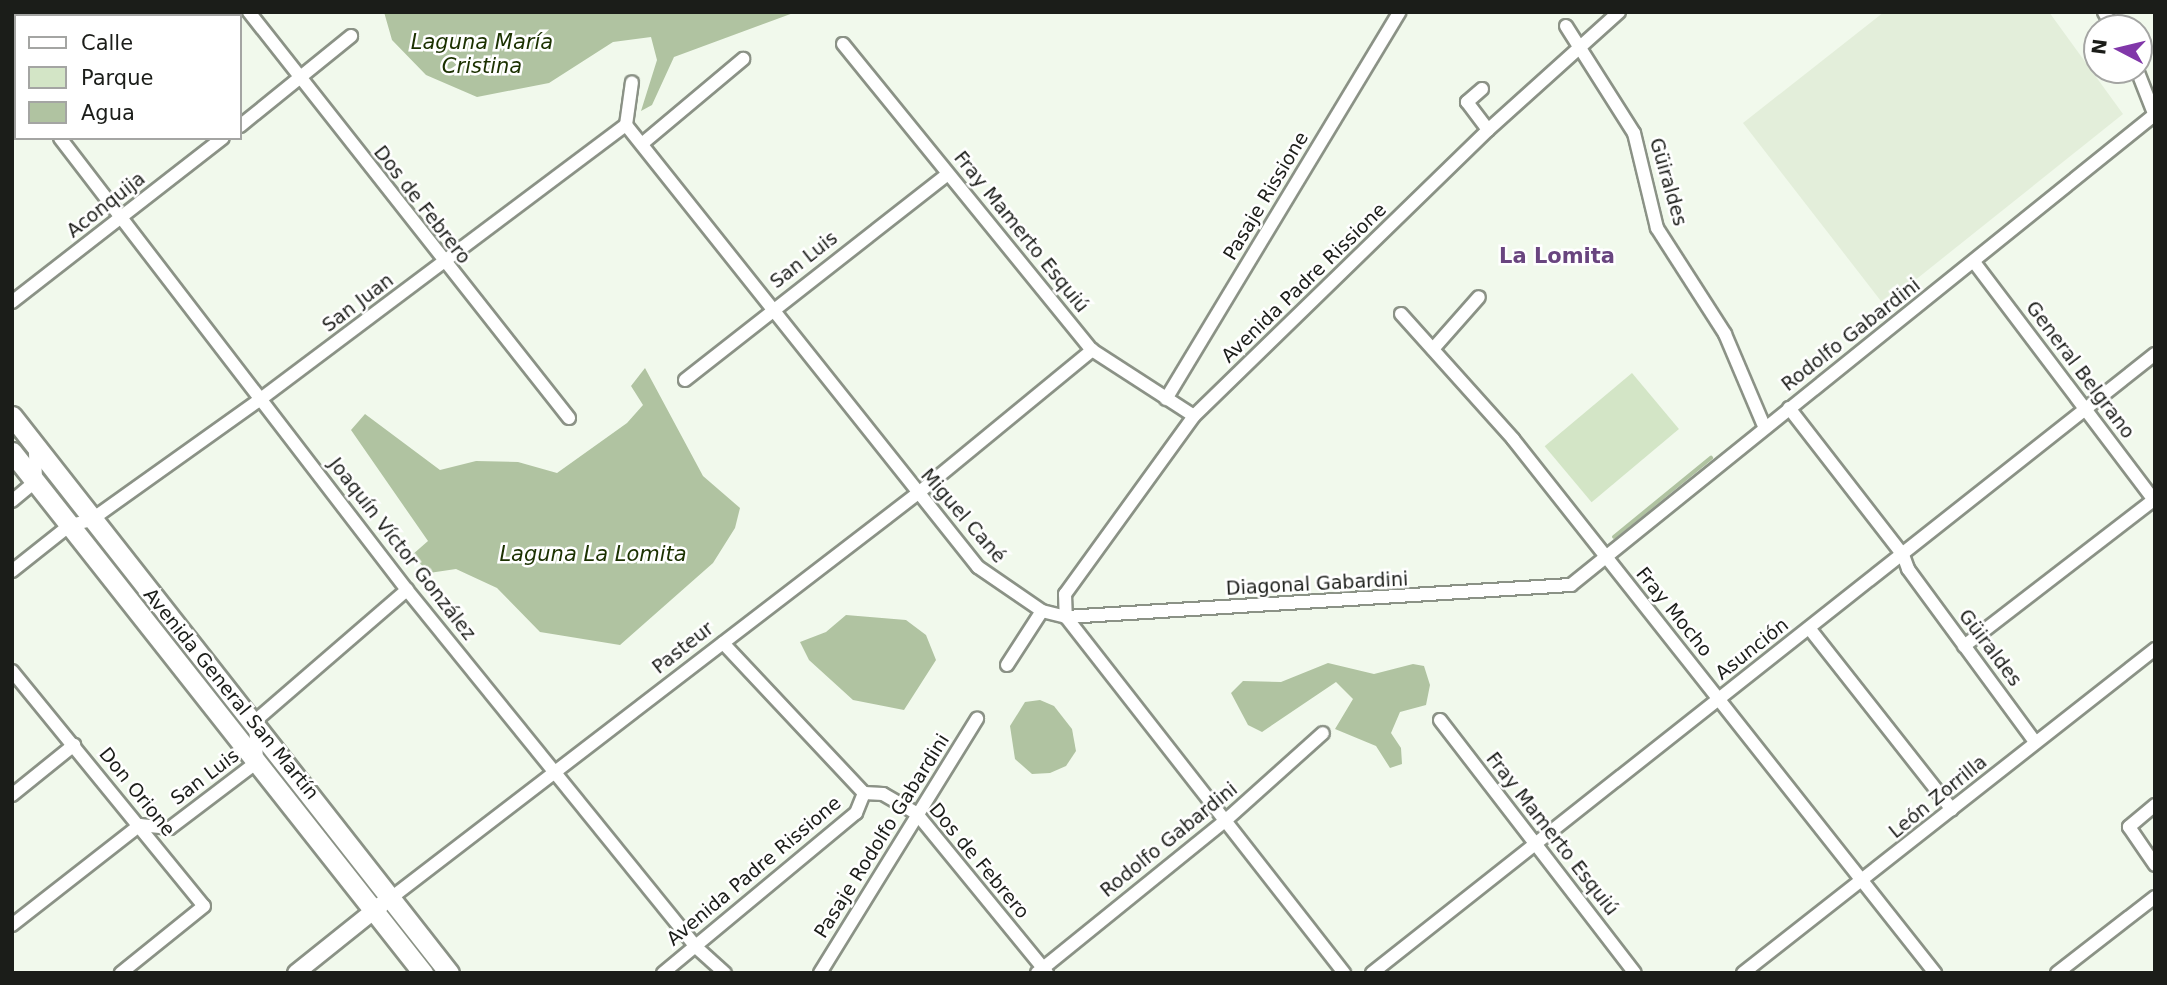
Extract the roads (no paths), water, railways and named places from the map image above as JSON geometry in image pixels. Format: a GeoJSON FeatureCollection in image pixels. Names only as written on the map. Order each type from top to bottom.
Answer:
{"type":"FeatureCollection","features":[{"type":"Feature","properties":{"kind":"main road","name":"Avenida General San Martín"},"geometry":{"type":"LineString","coordinates":[[12,416],[91,520],[255,721],[449,973]]}},
{"type":"Feature","properties":{"kind":"main road","name":"Avenida General San Martín"},"geometry":{"type":"LineString","coordinates":[[12,452],[423,973]]}},
{"type":"Feature","properties":{"kind":"street","name":"Dos de Febrero"},"geometry":{"type":"LineString","coordinates":[[249,12],[443,263],[569,418]]}},
{"type":"Feature","properties":{"kind":"street","name":"Pasaje Rissione"},"geometry":{"type":"LineString","coordinates":[[1166,399],[1399,12]]}},
{"type":"Feature","properties":{"kind":"street","name":"Avenida Padre Rissione"},"geometry":{"type":"LineString","coordinates":[[1066,617],[1065,594],[1194,416],[1488,130],[1619,12]]}},
{"type":"Feature","properties":{"kind":"street","name":"Güiraldes"},"geometry":{"type":"LineString","coordinates":[[1566,26],[1582,47],[1634,133],[1657,228],[1725,334],[1765,426]]}},
{"type":"Feature","properties":{"kind":"street"},"geometry":{"type":"LineString","coordinates":[[242,124],[351,36]]}},
{"type":"Feature","properties":{"kind":"street","name":"Fray Mamerto Esquiú"},"geometry":{"type":"LineString","coordinates":[[843,44],[1092,350],[1194,416]]}},
{"type":"Feature","properties":{"kind":"street"},"geometry":{"type":"LineString","coordinates":[[643,143],[743,59]]}},
{"type":"Feature","properties":{"kind":"street"},"geometry":{"type":"LineString","coordinates":[[626,125],[632,82]]}},
{"type":"Feature","properties":{"kind":"street"},"geometry":{"type":"LineString","coordinates":[[2142,84],[2154,115]]}},
{"type":"Feature","properties":{"kind":"street"},"geometry":{"type":"LineString","coordinates":[[1482,89],[1467,102],[1488,130]]}},
{"type":"Feature","properties":{"kind":"street","name":"Rodolfo Gabardini"},"geometry":{"type":"LineString","coordinates":[[1570,585],[2154,115]]}},
{"type":"Feature","properties":{"kind":"street","name":"Miguel Cané"},"geometry":{"type":"LineString","coordinates":[[626,125],[643,143],[917,494],[978,567],[1042,611],[1066,617]]}},
{"type":"Feature","properties":{"kind":"street","name":"San Juan"},"geometry":{"type":"LineString","coordinates":[[70,525],[91,520],[262,398],[626,125]]}},
{"type":"Feature","properties":{"kind":"street","name":"Joaquín Víctor González"},"geometry":{"type":"LineString","coordinates":[[62,140],[407,590],[696,947],[725,973]]}},
{"type":"Feature","properties":{"kind":"street","name":"Aconquija"},"geometry":{"type":"LineString","coordinates":[[12,302],[220,140]]}},
{"type":"Feature","properties":{"kind":"street","name":"San Luis"},"geometry":{"type":"LineString","coordinates":[[685,380],[772,309],[948,174]]}},
{"type":"Feature","properties":{"kind":"street","name":"General Belgrano"},"geometry":{"type":"LineString","coordinates":[[1974,262],[2154,500]]}},
{"type":"Feature","properties":{"kind":"street"},"geometry":{"type":"LineString","coordinates":[[1433,349],[1479,297]]}},
{"type":"Feature","properties":{"kind":"street","name":"Fray Mocho"},"geometry":{"type":"LineString","coordinates":[[1401,314],[1513,439],[1935,973]]}},
{"type":"Feature","properties":{"kind":"street","name":"Pasteur"},"geometry":{"type":"LineString","coordinates":[[296,973],[373,910],[555,775],[917,494],[1092,350]]}},
{"type":"Feature","properties":{"kind":"street","name":"Asunción"},"geometry":{"type":"LineString","coordinates":[[1372,973],[2155,354]]}},
{"type":"Feature","properties":{"kind":"street","name":"Güiraldes"},"geometry":{"type":"LineString","coordinates":[[1789,408],[1903,555],[1964,646],[2035,742]]}},
{"type":"Feature","properties":{"kind":"street"},"geometry":{"type":"LineString","coordinates":[[12,501],[36,481],[35,446]]}},
{"type":"Feature","properties":{"kind":"street"},"geometry":{"type":"LineString","coordinates":[[1964,646],[2154,500]]}},
{"type":"Feature","properties":{"kind":"street"},"geometry":{"type":"LineString","coordinates":[[12,571],[70,525]]}},
{"type":"Feature","properties":{"kind":"street","name":"Diagonal Gabardini"},"geometry":{"type":"LineString","coordinates":[[1066,617],[1570,585]]}},
{"type":"Feature","properties":{"kind":"street"},"geometry":{"type":"LineString","coordinates":[[255,721],[407,590]]}},
{"type":"Feature","properties":{"kind":"street"},"geometry":{"type":"LineString","coordinates":[[1007,666],[1042,611]]}},
{"type":"Feature","properties":{"kind":"street"},"geometry":{"type":"LineString","coordinates":[[1066,617],[1344,973]]}},
{"type":"Feature","properties":{"kind":"street"},"geometry":{"type":"LineString","coordinates":[[1809,628],[1952,810]]}},
{"type":"Feature","properties":{"kind":"street"},"geometry":{"type":"LineString","coordinates":[[723,643],[864,793]]}},
{"type":"Feature","properties":{"kind":"street","name":"León Zorrilla"},"geometry":{"type":"LineString","coordinates":[[1743,973],[2155,649]]}},
{"type":"Feature","properties":{"kind":"street","name":"Don Orione"},"geometry":{"type":"LineString","coordinates":[[12,671],[204,906],[121,973]]}},
{"type":"Feature","properties":{"kind":"street","name":"Pasaje Rodolfo Gabardini"},"geometry":{"type":"LineString","coordinates":[[820,973],[977,719]]}},
{"type":"Feature","properties":{"kind":"street","name":"Fray Mamerto Esquiú"},"geometry":{"type":"LineString","coordinates":[[1440,720],[1635,973]]}},
{"type":"Feature","properties":{"kind":"street","name":"San Luis"},"geometry":{"type":"LineString","coordinates":[[140,825],[170,828],[257,762],[255,721]]}},
{"type":"Feature","properties":{"kind":"street","name":"Rodolfo Gabardini"},"geometry":{"type":"LineString","coordinates":[[1042,971],[1226,820],[1323,733]]}},
{"type":"Feature","properties":{"kind":"street"},"geometry":{"type":"LineString","coordinates":[[12,796],[74,745]]}},
{"type":"Feature","properties":{"kind":"street","name":"Dos de Febrero"},"geometry":{"type":"LineString","coordinates":[[864,793],[883,794],[918,814],[1042,971]]}},
{"type":"Feature","properties":{"kind":"street","name":"Avenida Padre Rissione"},"geometry":{"type":"LineString","coordinates":[[663,973],[856,813],[864,793]]}},
{"type":"Feature","properties":{"kind":"street"},"geometry":{"type":"LineString","coordinates":[[2155,805],[2129,827],[2155,865]]}},
{"type":"Feature","properties":{"kind":"street"},"geometry":{"type":"LineString","coordinates":[[12,925],[140,825]]}},
{"type":"Feature","properties":{"kind":"street"},"geometry":{"type":"LineString","coordinates":[[2057,973],[2155,897]]}},
{"type":"Feature","properties":{"kind":"water","name":"Laguna María Cristina"},"geometry":{"type":"Polygon","coordinates":[[[384,12],[796,12],[674,57],[652,105],[641,111],[657,60],[651,37],[613,42],[549,83],[477,97],[426,75],[392,40],[384,12]]]}},
{"type":"Feature","properties":{"kind":"water","name":"Laguna La Lomita"},"geometry":{"type":"Polygon","coordinates":[[[645,368],[703,476],[740,508],[735,528],[713,563],[620,645],[540,632],[497,588],[456,569],[429,573],[412,555],[428,541],[351,430],[365,414],[440,470],[476,461],[518,462],[557,473],[627,423],[643,405],[631,386],[645,368]]]}},
{"type":"Feature","properties":{"kind":"water"},"geometry":{"type":"Polygon","coordinates":[[[846,615],[906,620],[926,635],[936,660],[904,710],[853,700],[809,660],[800,642],[826,632],[846,615]]]}},
{"type":"Feature","properties":{"kind":"water"},"geometry":{"type":"Polygon","coordinates":[[[1328,663],[1374,674],[1413,664],[1424,666],[1430,685],[1426,705],[1400,712],[1391,733],[1401,748],[1402,764],[1390,768],[1376,746],[1335,729],[1353,699],[1336,682],[1262,732],[1248,725],[1231,693],[1243,681],[1281,682],[1328,663]]]}},
{"type":"Feature","properties":{"kind":"water"},"geometry":{"type":"Polygon","coordinates":[[[1040,700],[1054,706],[1072,729],[1076,751],[1066,766],[1050,773],[1032,774],[1015,759],[1010,726],[1025,702],[1040,700]]]}},
{"type":"Feature","properties":{"kind":"waterway"},"geometry":{"type":"LineString","coordinates":[[1614,537],[1711,458]]}},
{"type":"Feature","properties":{"kind":"district","name":"La Lomita"},"geometry":{"type":"Point","coordinates":[1557,256]}}]}
